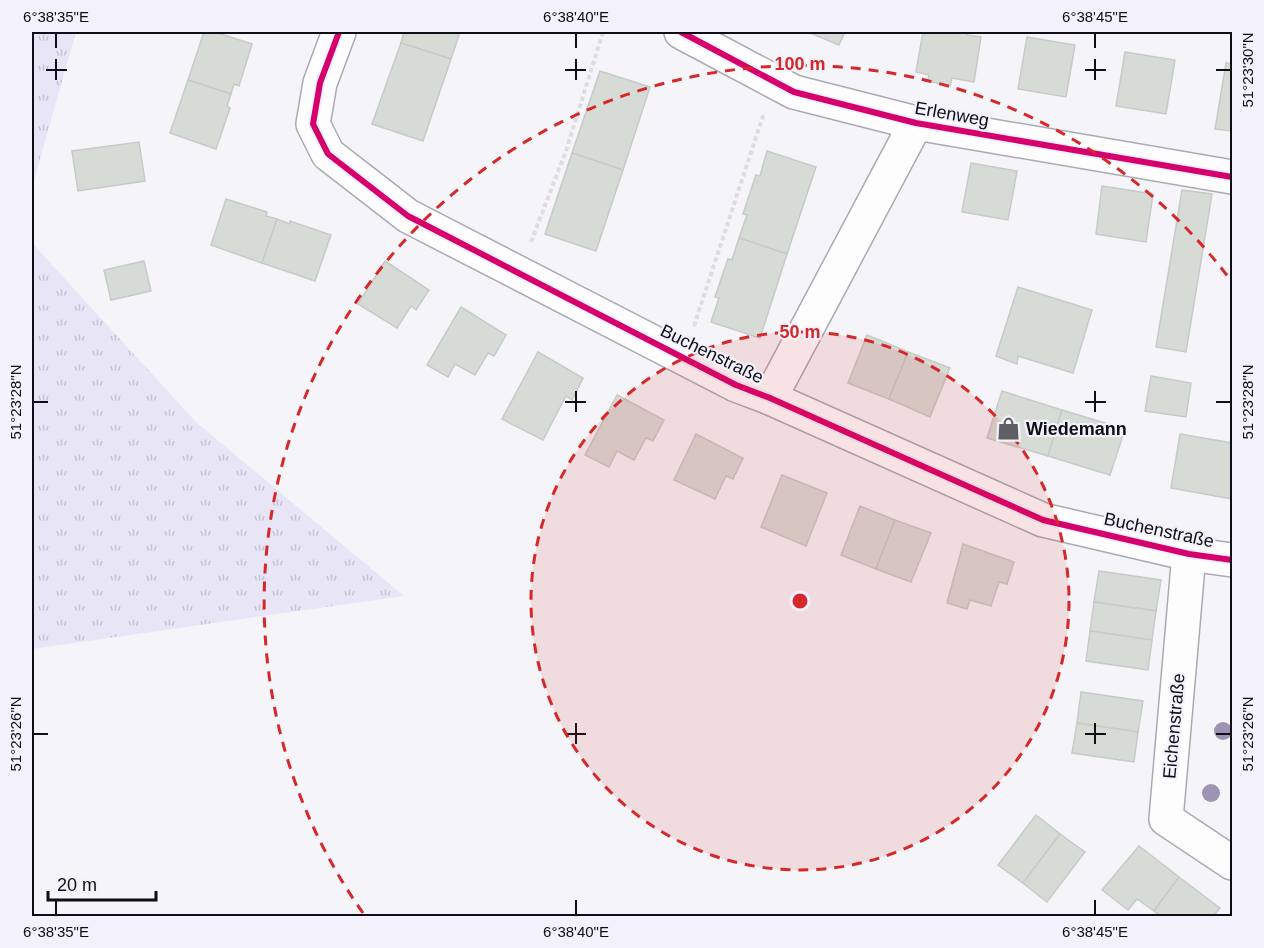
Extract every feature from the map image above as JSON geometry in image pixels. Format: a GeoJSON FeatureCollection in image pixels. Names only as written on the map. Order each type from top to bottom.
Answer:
{"type":"FeatureCollection","features":[{"type":"Feature","properties":{"kind":"street","name":"Buchenstraße"},"geometry":{"type":"LineString","coordinates":[[339,32],[320,83],[313,124],[328,154],[408,216],[736,385],[1043,520],[1189,554],[1233,560]]}},
{"type":"Feature","properties":{"kind":"street","name":"Erlenweg"},"geometry":{"type":"LineString","coordinates":[[681,32],[794,92],[916,123],[1233,177]]}},
{"type":"Feature","properties":{"kind":"street","name":"Buchenstraße"},"geometry":{"type":"LineString","coordinates":[[770,398],[916,123]]}},
{"type":"Feature","properties":{"kind":"street","name":"Eichenstraße"},"geometry":{"type":"LineString","coordinates":[[1189,554],[1166,819],[1233,863]]}},
{"type":"Feature","properties":{"kind":"path"},"geometry":{"type":"LineString","coordinates":[[519,273],[566,151],[603,32]]}},
{"type":"Feature","properties":{"kind":"path"},"geometry":{"type":"LineString","coordinates":[[684,358],[775,81]]}},
{"type":"Feature","properties":{"kind":"green space"},"geometry":{"type":"Polygon","coordinates":[[[32,32],[76,32],[32,187],[32,32]]]}},
{"type":"Feature","properties":{"kind":"green space"},"geometry":{"type":"Polygon","coordinates":[[[32,243],[196,422],[404,596],[32,649],[32,243]]]}},
{"type":"Feature","properties":{"kind":"building"},"geometry":{"type":"Polygon","coordinates":[[[204,32],[215,32],[252,44],[239,86],[234,84],[231,94],[188,80],[204,32]]]}},
{"type":"Feature","properties":{"kind":"building"},"geometry":{"type":"Polygon","coordinates":[[[404,32],[460,32],[451,59],[401,43],[404,32]]]}},
{"type":"Feature","properties":{"kind":"building"},"geometry":{"type":"Polygon","coordinates":[[[808,32],[845,32],[839,45],[808,32]]]}},
{"type":"Feature","properties":{"kind":"building"},"geometry":{"type":"Polygon","coordinates":[[[923,32],[968,32],[967,35],[981,37],[974,82],[952,78],[950,86],[928,81],[929,75],[916,72],[923,32]]]}},
{"type":"Feature","properties":{"kind":"building"},"geometry":{"type":"Polygon","coordinates":[[[1027,37],[1075,45],[1066,97],[1018,89],[1027,37]]]}},
{"type":"Feature","properties":{"kind":"building"},"geometry":{"type":"Polygon","coordinates":[[[401,43],[451,59],[423,141],[372,124],[401,43]]]}},
{"type":"Feature","properties":{"kind":"building"},"geometry":{"type":"Polygon","coordinates":[[[1125,52],[1175,60],[1166,114],[1116,106],[1125,52]]]}},
{"type":"Feature","properties":{"kind":"building"},"geometry":{"type":"Polygon","coordinates":[[[1226,63],[1232,64],[1232,131],[1215,129],[1226,63]]]}},
{"type":"Feature","properties":{"kind":"building"},"geometry":{"type":"Polygon","coordinates":[[[600,71],[650,87],[623,170],[572,153],[600,71]]]}},
{"type":"Feature","properties":{"kind":"building"},"geometry":{"type":"Polygon","coordinates":[[[188,80],[231,94],[227,106],[230,108],[216,149],[170,133],[188,80]]]}},
{"type":"Feature","properties":{"kind":"building"},"geometry":{"type":"Polygon","coordinates":[[[139,142],[145,181],[78,191],[72,151],[139,142]]]}},
{"type":"Feature","properties":{"kind":"building"},"geometry":{"type":"Polygon","coordinates":[[[767,151],[816,167],[787,254],[739,238],[747,215],[743,214],[756,175],[760,176],[767,151]]]}},
{"type":"Feature","properties":{"kind":"building"},"geometry":{"type":"Polygon","coordinates":[[[572,153],[623,170],[596,251],[545,234],[572,153]]]}},
{"type":"Feature","properties":{"kind":"building"},"geometry":{"type":"Polygon","coordinates":[[[971,163],[1017,171],[1008,220],[962,212],[971,163]]]}},
{"type":"Feature","properties":{"kind":"building"},"geometry":{"type":"Polygon","coordinates":[[[1102,186],[1153,194],[1146,242],[1096,234],[1102,186]]]}},
{"type":"Feature","properties":{"kind":"building"},"geometry":{"type":"Polygon","coordinates":[[[1182,190],[1212,194],[1186,352],[1156,347],[1182,190]]]}},
{"type":"Feature","properties":{"kind":"building"},"geometry":{"type":"Polygon","coordinates":[[[226,199],[267,212],[266,216],[277,219],[262,263],[211,245],[226,199]]]}},
{"type":"Feature","properties":{"kind":"building"},"geometry":{"type":"Polygon","coordinates":[[[277,219],[331,235],[315,281],[262,263],[277,219]]]}},
{"type":"Feature","properties":{"kind":"building"},"geometry":{"type":"Polygon","coordinates":[[[739,238],[787,254],[760,338],[711,322],[719,298],[715,297],[728,259],[732,260],[739,238]]]}},
{"type":"Feature","properties":{"kind":"building"},"geometry":{"type":"Polygon","coordinates":[[[144,261],[151,291],[111,300],[104,270],[144,261]]]}},
{"type":"Feature","properties":{"kind":"building"},"geometry":{"type":"Polygon","coordinates":[[[385,261],[429,290],[416,310],[411,306],[397,328],[358,304],[385,261]]]}},
{"type":"Feature","properties":{"kind":"building"},"geometry":{"type":"Polygon","coordinates":[[[1018,287],[1092,310],[1073,373],[1018,356],[1017,364],[996,356],[1018,287]]]}},
{"type":"Feature","properties":{"kind":"building"},"geometry":{"type":"Polygon","coordinates":[[[461,307],[506,335],[494,356],[488,353],[475,375],[455,364],[448,377],[427,365],[461,307]]]}},
{"type":"Feature","properties":{"kind":"building"},"geometry":{"type":"Polygon","coordinates":[[[867,335],[908,352],[889,399],[848,383],[867,335]]]}},
{"type":"Feature","properties":{"kind":"building"},"geometry":{"type":"Polygon","coordinates":[[[538,352],[583,378],[572,400],[566,396],[543,440],[502,419],[538,352]]]}},
{"type":"Feature","properties":{"kind":"building"},"geometry":{"type":"Polygon","coordinates":[[[908,352],[950,368],[930,417],[889,399],[908,352]]]}},
{"type":"Feature","properties":{"kind":"building"},"geometry":{"type":"Polygon","coordinates":[[[1151,376],[1191,383],[1186,417],[1145,411],[1151,376]]]}},
{"type":"Feature","properties":{"kind":"building"},"geometry":{"type":"Polygon","coordinates":[[[1002,391],[1062,410],[1048,456],[987,438],[1002,391]]]}},
{"type":"Feature","properties":{"kind":"building"},"geometry":{"type":"Polygon","coordinates":[[[617,395],[664,420],[653,441],[646,438],[634,460],[617,451],[609,467],[585,455],[617,395]]]}},
{"type":"Feature","properties":{"kind":"building"},"geometry":{"type":"Polygon","coordinates":[[[1062,410],[1125,429],[1110,475],[1048,456],[1062,410]]]}},
{"type":"Feature","properties":{"kind":"building"},"geometry":{"type":"Polygon","coordinates":[[[696,434],[743,458],[733,479],[726,476],[715,499],[674,480],[696,434]]]}},
{"type":"Feature","properties":{"kind":"building"},"geometry":{"type":"Polygon","coordinates":[[[1180,434],[1232,443],[1232,499],[1171,488],[1180,434]]]}},
{"type":"Feature","properties":{"kind":"building"},"geometry":{"type":"Polygon","coordinates":[[[782,475],[827,493],[806,546],[761,527],[782,475]]]}},
{"type":"Feature","properties":{"kind":"building"},"geometry":{"type":"Polygon","coordinates":[[[860,506],[895,520],[876,569],[841,555],[860,506]]]}},
{"type":"Feature","properties":{"kind":"building"},"geometry":{"type":"Polygon","coordinates":[[[895,520],[931,533],[911,582],[876,569],[895,520]]]}},
{"type":"Feature","properties":{"kind":"building"},"geometry":{"type":"Polygon","coordinates":[[[963,544],[1014,562],[1007,584],[999,582],[991,606],[970,600],[967,609],[947,603],[963,544]]]}},
{"type":"Feature","properties":{"kind":"building"},"geometry":{"type":"Polygon","coordinates":[[[1099,571],[1161,580],[1156,611],[1094,602],[1099,571]]]}},
{"type":"Feature","properties":{"kind":"building"},"geometry":{"type":"Polygon","coordinates":[[[1094,602],[1156,611],[1152,640],[1090,631],[1094,602]]]}},
{"type":"Feature","properties":{"kind":"building"},"geometry":{"type":"Polygon","coordinates":[[[1090,631],[1152,640],[1148,670],[1086,661],[1090,631]]]}},
{"type":"Feature","properties":{"kind":"building"},"geometry":{"type":"Polygon","coordinates":[[[1081,692],[1143,701],[1138,732],[1077,723],[1081,692]]]}},
{"type":"Feature","properties":{"kind":"building"},"geometry":{"type":"Polygon","coordinates":[[[1077,723],[1138,732],[1134,762],[1072,753],[1077,723]]]}},
{"type":"Feature","properties":{"kind":"building"},"geometry":{"type":"Polygon","coordinates":[[[1036,815],[1060,834],[1023,883],[998,865],[1036,815]]]}},
{"type":"Feature","properties":{"kind":"building"},"geometry":{"type":"Polygon","coordinates":[[[1060,834],[1085,852],[1047,902],[1023,883],[1060,834]]]}},
{"type":"Feature","properties":{"kind":"building"},"geometry":{"type":"Polygon","coordinates":[[[1139,846],[1179,877],[1154,911],[1137,899],[1128,910],[1102,890],[1139,846]]]}},
{"type":"Feature","properties":{"kind":"building"},"geometry":{"type":"Polygon","coordinates":[[[1179,877],[1220,908],[1213,916],[1161,916],[1154,911],[1179,877]]]}},
{"type":"Feature","properties":{"kind":"cycle path"},"geometry":{"type":"LineString","coordinates":[[339,32],[320,83],[313,124],[328,154],[408,216],[736,385],[1043,520],[1189,554],[1232,560]]}},
{"type":"Feature","properties":{"kind":"cycle path"},"geometry":{"type":"LineString","coordinates":[[681,32],[794,92],[916,123],[1232,177]]}},
{"type":"Feature","properties":{"kind":"place","name":"Wiedemann"},"geometry":{"type":"Point","coordinates":[1008,429]}}]}
